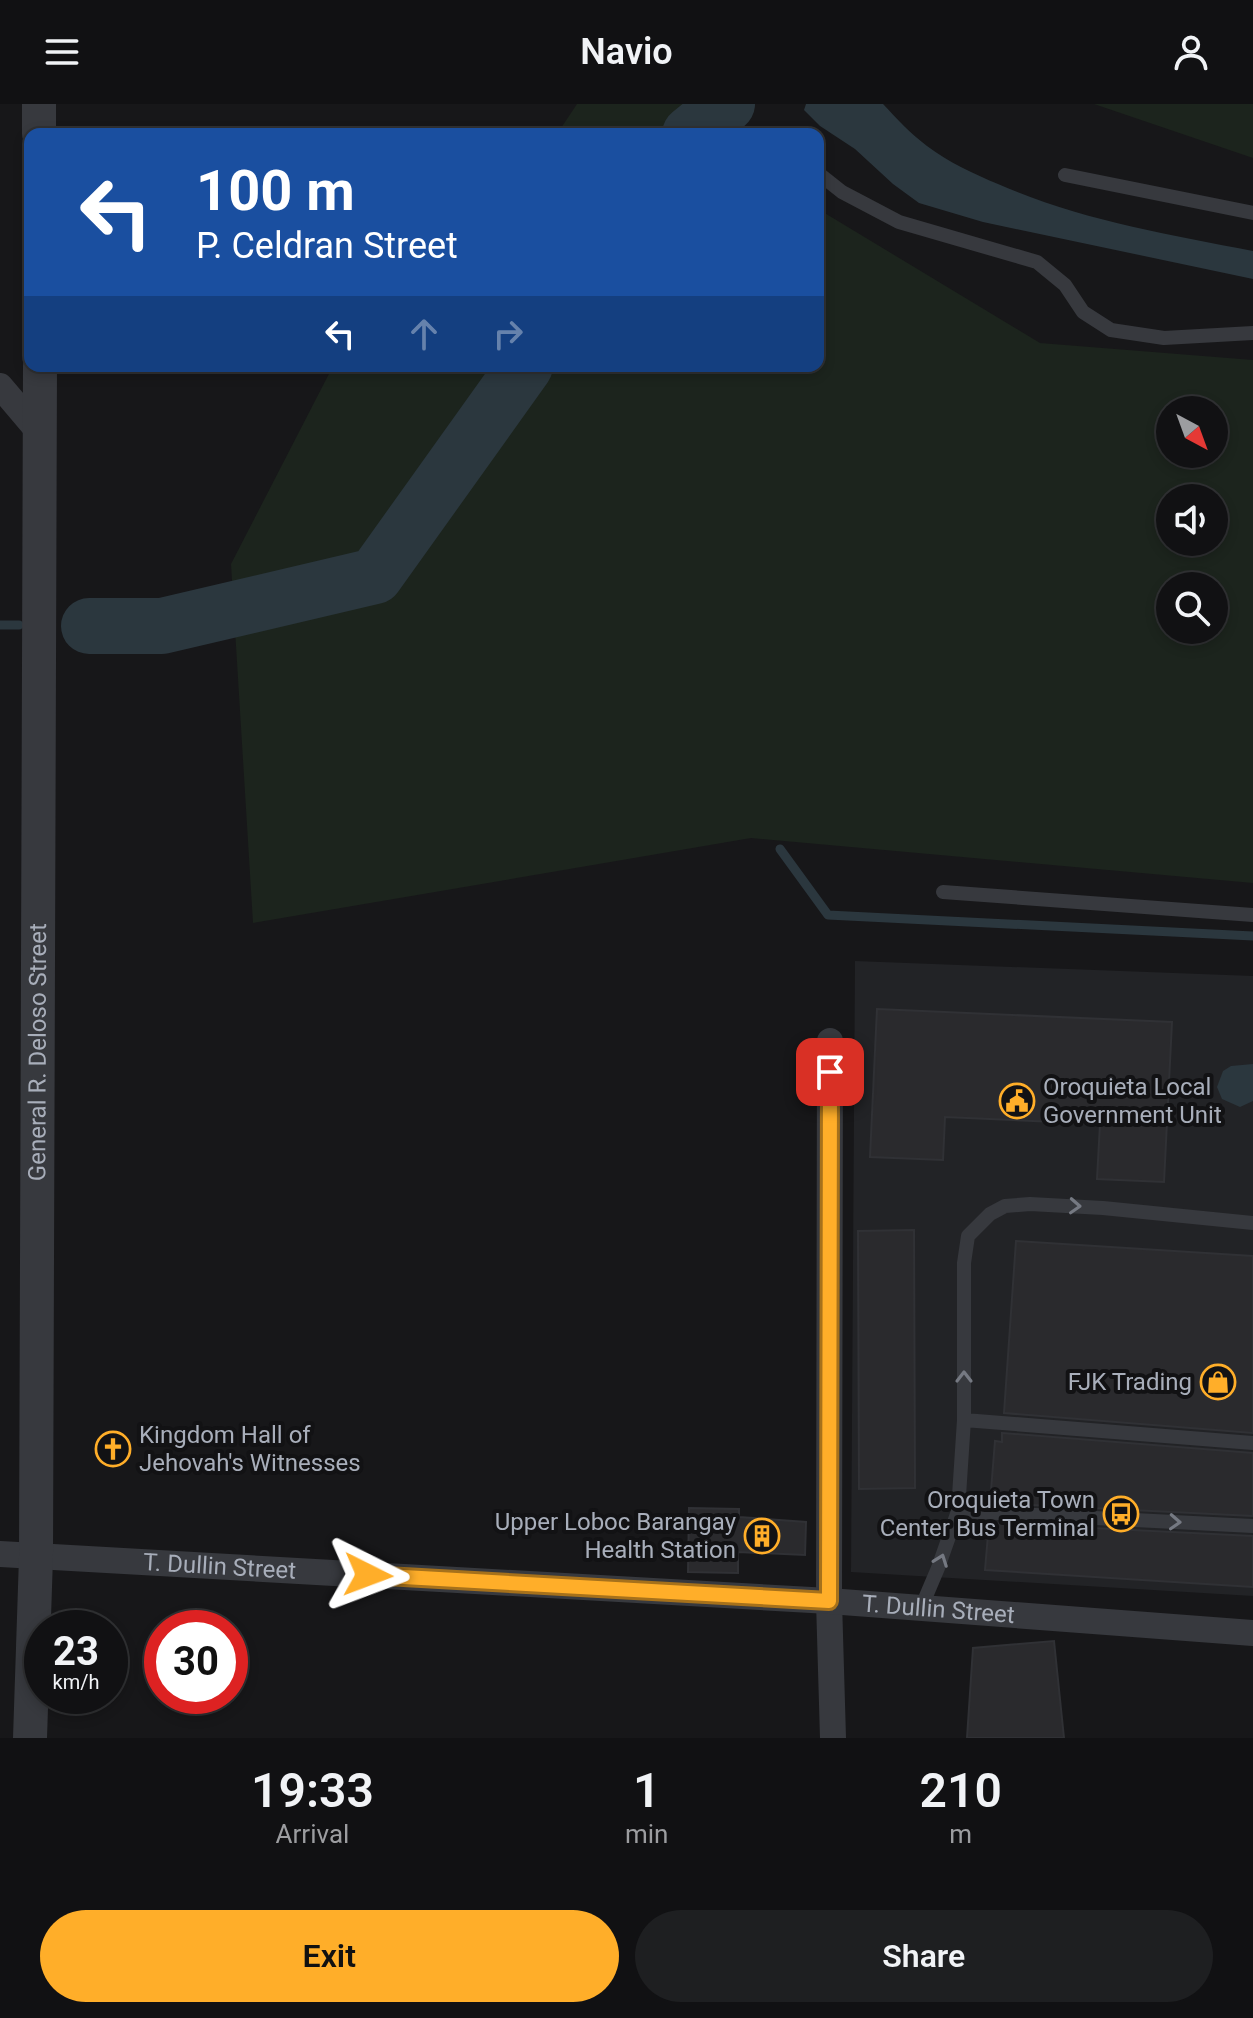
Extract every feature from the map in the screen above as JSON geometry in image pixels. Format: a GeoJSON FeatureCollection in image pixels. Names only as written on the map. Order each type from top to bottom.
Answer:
{"type":"FeatureCollection","features":[{"type":"Feature","properties":{"kind":"street"},"geometry":{"type":"LineString","coordinates":[[39,104],[39,128]]}},
{"type":"Feature","properties":{"kind":"street","name":"General R. Deloso Street"},"geometry":{"type":"LineString","coordinates":[[30,1738],[36,1557],[40,372]]}},
{"type":"Feature","properties":{"kind":"street"},"geometry":{"type":"LineString","coordinates":[[0,386],[40,433]]}},
{"type":"Feature","properties":{"kind":"street"},"geometry":{"type":"LineString","coordinates":[[830,1041],[829,1601],[833,1738]]}},
{"type":"Feature","properties":{"kind":"street","name":"T. Dullin Street"},"geometry":{"type":"LineString","coordinates":[[0,1554],[829,1601],[1253,1633]]}},
{"type":"Feature","properties":{"kind":"lane"},"geometry":{"type":"LineString","coordinates":[[1065,175],[1253,213]]}},
{"type":"Feature","properties":{"kind":"lane"},"geometry":{"type":"LineString","coordinates":[[824,178],[842,192],[899,222],[1037,262],[1065,285],[1083,312],[1111,330],[1164,338],[1253,333]]}},
{"type":"Feature","properties":{"kind":"lane"},"geometry":{"type":"LineString","coordinates":[[943,892],[1253,915]]}},
{"type":"Feature","properties":{"kind":"lane"},"geometry":{"type":"LineString","coordinates":[[921,1608],[958,1511],[964,1420],[965,1243],[968,1236],[990,1214],[1005,1206],[1030,1204],[1253,1223]]}},
{"type":"Feature","properties":{"kind":"lane"},"geometry":{"type":"LineString","coordinates":[[964,1420],[1253,1443]]}},
{"type":"Feature","properties":{"kind":"lane"},"geometry":{"type":"LineString","coordinates":[[958,1511],[1253,1526]]}},
{"type":"Feature","properties":{"kind":"shaded area"},"geometry":{"type":"Polygon","coordinates":[[[577,104],[727,104],[740,128],[561,128],[577,104]]]}},
{"type":"Feature","properties":{"kind":"shaded area"},"geometry":{"type":"Polygon","coordinates":[[[806,104],[883,104],[915,136],[944,157],[1029,197],[1123,225],[1253,251],[1253,279],[983,222],[919,203],[804,110],[806,104]]]}},
{"type":"Feature","properties":{"kind":"shaded area"},"geometry":{"type":"Polygon","coordinates":[[[1094,104],[1253,104],[1253,158],[1094,104]]]}},
{"type":"Feature","properties":{"kind":"shaded area"},"geometry":{"type":"Polygon","coordinates":[[[824,213],[1040,343],[1253,360],[1253,883],[751,838],[253,923],[231,564],[330,372],[824,372],[824,213]]]}},
{"type":"Feature","properties":{"kind":"shaded area"},"geometry":{"type":"Polygon","coordinates":[[[855,961],[1253,976],[1253,1596],[851,1572],[855,961]]]}},
{"type":"Feature","properties":{"kind":"shaded area"},"geometry":{"type":"Polygon","coordinates":[[[1253,1064],[1253,1101],[1240,1107],[1222,1099],[1217,1087],[1223,1071],[1231,1066],[1253,1064]]]}},
{"type":"Feature","properties":{"kind":"building"},"geometry":{"type":"Polygon","coordinates":[[[877,1009],[1172,1022],[1164,1182],[1097,1179],[1100,1124],[945,1117],[943,1160],[870,1157],[877,1009]]]}},
{"type":"Feature","properties":{"kind":"building"},"geometry":{"type":"Polygon","coordinates":[[[914,1230],[915,1488],[859,1489],[858,1231],[914,1230]]]}},
{"type":"Feature","properties":{"kind":"building"},"geometry":{"type":"Polygon","coordinates":[[[1016,1241],[1253,1256],[1253,1433],[1004,1413],[1016,1241]]]}},
{"type":"Feature","properties":{"kind":"building"},"geometry":{"type":"Polygon","coordinates":[[[1002,1433],[1253,1453],[1253,1516],[990,1503],[995,1441],[1002,1442],[1002,1433]]]}},
{"type":"Feature","properties":{"kind":"building"},"geometry":{"type":"Polygon","coordinates":[[[689,1508],[739,1509],[739,1517],[806,1522],[805,1555],[738,1552],[738,1573],[688,1572],[689,1508]]]}},
{"type":"Feature","properties":{"kind":"building"},"geometry":{"type":"Polygon","coordinates":[[[989,1523],[1253,1536],[1253,1587],[985,1570],[989,1523]]]}},
{"type":"Feature","properties":{"kind":"building"},"geometry":{"type":"Polygon","coordinates":[[[1054,1641],[1064,1738],[967,1738],[973,1648],[1054,1641]]]}},
{"type":"Feature","properties":{"kind":"waterway"},"geometry":{"type":"LineString","coordinates":[[697,128],[727,104]]}},
{"type":"Feature","properties":{"kind":"waterway"},"geometry":{"type":"LineString","coordinates":[[89,626],[162,626],[375,576],[521,372]]}},
{"type":"Feature","properties":{"kind":"waterway"},"geometry":{"type":"LineString","coordinates":[[0,625],[19,625]]}},
{"type":"Feature","properties":{"kind":"waterway"},"geometry":{"type":"LineString","coordinates":[[780,849],[828,915],[1253,936]]}},
{"type":"Feature","properties":{"kind":"place","name":"Oroquieta Local Government Unit"},"geometry":{"type":"Point","coordinates":[1017,1101]}},
{"type":"Feature","properties":{"kind":"place","name":"FJK Trading"},"geometry":{"type":"Point","coordinates":[1218,1382]}},
{"type":"Feature","properties":{"kind":"place","name":"Kingdom Hall of Jehovah's Witnesses"},"geometry":{"type":"Point","coordinates":[113,1449]}},
{"type":"Feature","properties":{"kind":"place","name":"Oroquieta Town Center Bus Terminal"},"geometry":{"type":"Point","coordinates":[1121,1514]}},
{"type":"Feature","properties":{"kind":"place","name":"Upper Loboc Barangay Health Station"},"geometry":{"type":"Point","coordinates":[762,1536]}},
{"type":"Feature","properties":{"kind":"route"},"geometry":{"type":"LineString","coordinates":[[368,1575],[829,1601],[830,1072]]}}]}
